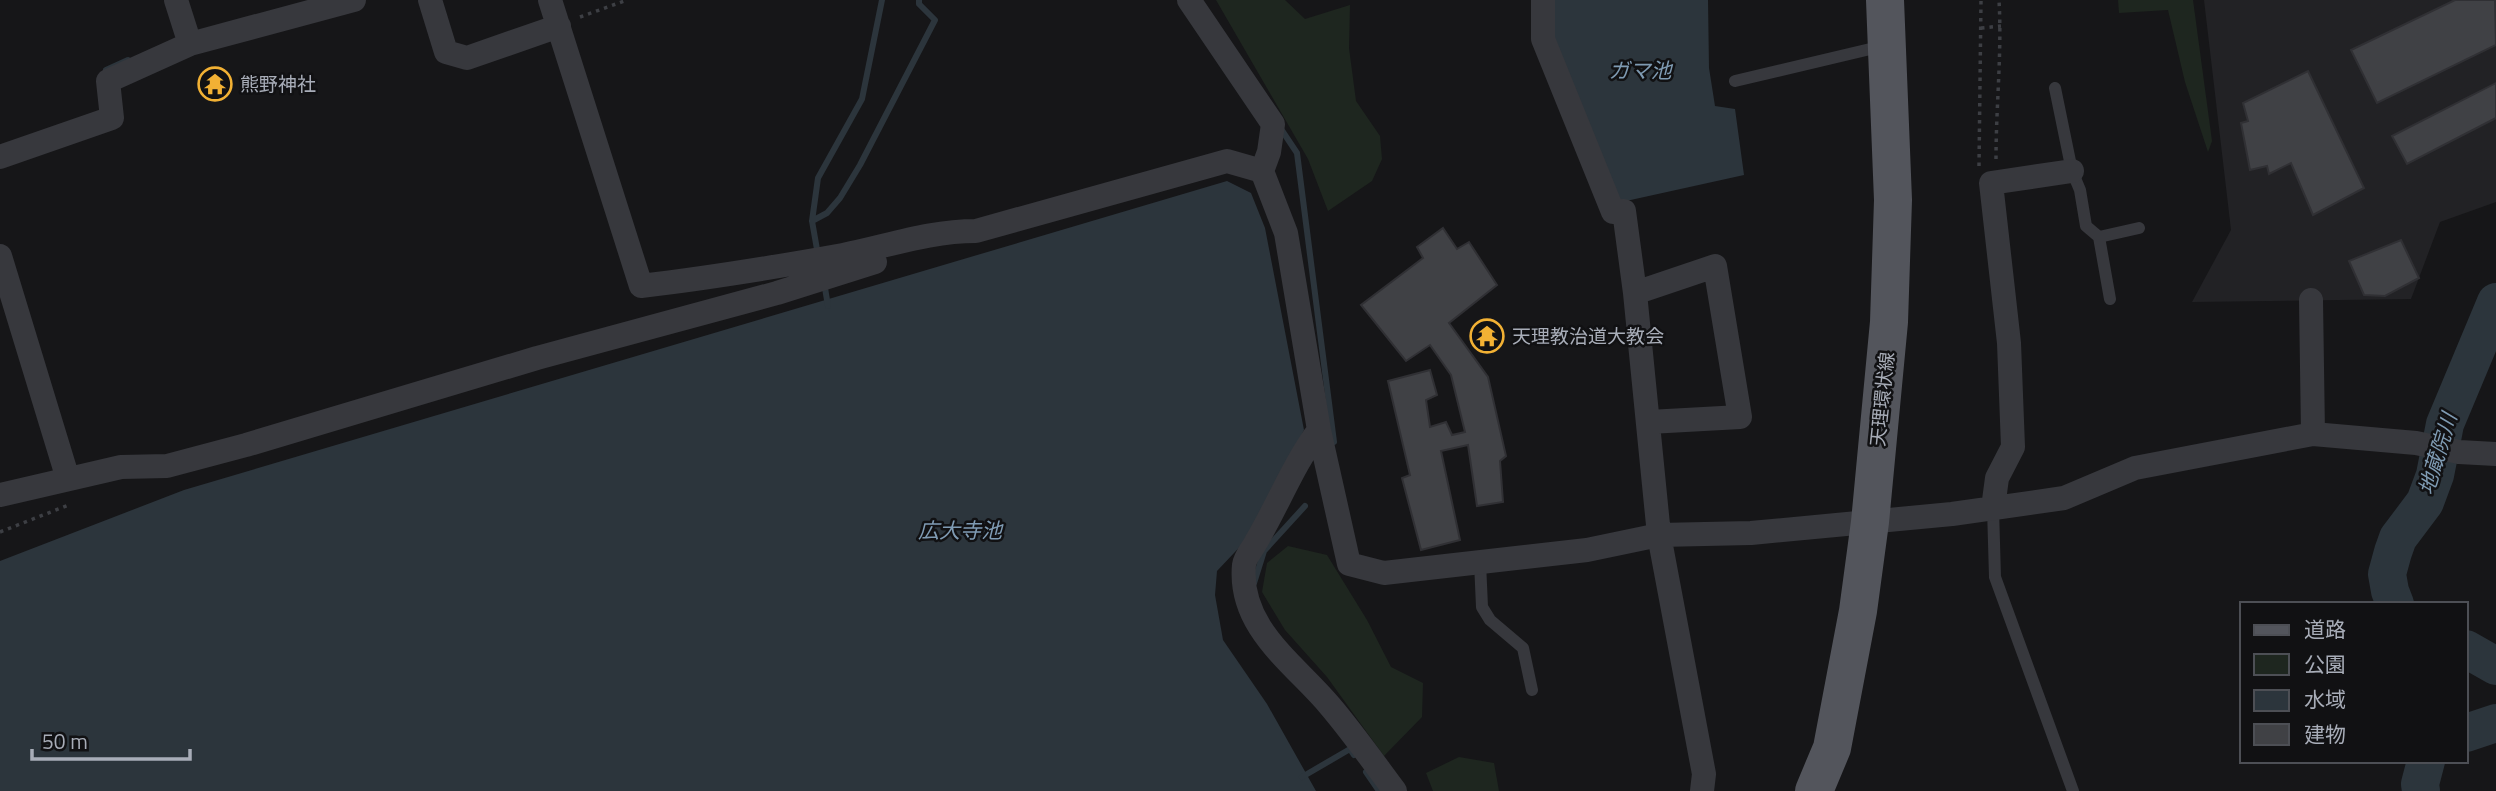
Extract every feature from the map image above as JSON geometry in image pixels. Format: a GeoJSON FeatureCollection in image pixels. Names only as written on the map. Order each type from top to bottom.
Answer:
{"type":"FeatureCollection","features":[{"type":"Feature","properties":{"kind":"main road","name":"天理環状線"},"geometry":{"type":"LineString","coordinates":[[1814,791],[1832,748],[1858,611],[1870,522],[1889,322],[1893,200],[1885,0]]}},
{"type":"Feature","properties":{"kind":"street"},"geometry":{"type":"LineString","coordinates":[[176,0],[190,44]]}},
{"type":"Feature","properties":{"kind":"street"},"geometry":{"type":"LineString","coordinates":[[0,157],[112,118],[108,81],[190,44],[354,0]]}},
{"type":"Feature","properties":{"kind":"street"},"geometry":{"type":"LineString","coordinates":[[430,0],[446,52],[467,58],[559,26]]}},
{"type":"Feature","properties":{"kind":"street"},"geometry":{"type":"LineString","coordinates":[[550,0],[641,286],[729,275],[946,231],[976,231]]}},
{"type":"Feature","properties":{"kind":"street"},"geometry":{"type":"LineString","coordinates":[[1189,0],[1273,124],[1269,152],[1262,171],[1286,233],[1319,430],[1349,564],[1384,573],[1587,550],[1659,536],[1751,533],[1993,508],[2063,498],[2134,468],[2313,434],[2416,443],[2459,452],[2496,454]]}},
{"type":"Feature","properties":{"kind":"street"},"geometry":{"type":"LineString","coordinates":[[1543,0],[1543,38],[1613,212],[1624,211],[1649,422],[1659,536],[1704,774],[1702,791]]}},
{"type":"Feature","properties":{"kind":"street"},"geometry":{"type":"LineString","coordinates":[[0,495],[121,467],[167,466],[246,445],[537,358],[777,293],[976,231],[1227,162],[1262,171]]}},
{"type":"Feature","properties":{"kind":"street"},"geometry":{"type":"LineString","coordinates":[[1993,508],[1997,478],[2013,447],[2009,343],[1991,183],[2072,171]]}},
{"type":"Feature","properties":{"kind":"street"},"geometry":{"type":"LineString","coordinates":[[0,256],[68,479]]}},
{"type":"Feature","properties":{"kind":"street"},"geometry":{"type":"LineString","coordinates":[[1635,293],[1715,267],[1740,417],[1649,422]]}},
{"type":"Feature","properties":{"kind":"street"},"geometry":{"type":"LineString","coordinates":[[2311,300],[2313,434]]}},
{"type":"Feature","properties":{"kind":"street"},"geometry":{"type":"LineString","coordinates":[[1319,430],[1302,454],[1244,562],[1243,590],[1256,620],[1277,652],[1329,705],[1395,791]]}},
{"type":"Feature","properties":{"kind":"lane"},"geometry":{"type":"LineString","coordinates":[[1734,81],[1887,45]]}},
{"type":"Feature","properties":{"kind":"lane"},"geometry":{"type":"LineString","coordinates":[[2055,88],[2086,226],[2099,237],[2110,299]]}},
{"type":"Feature","properties":{"kind":"lane"},"geometry":{"type":"LineString","coordinates":[[2099,237],[2139,228]]}},
{"type":"Feature","properties":{"kind":"lane"},"geometry":{"type":"LineString","coordinates":[[1993,508],[1995,576],[2073,791]]}},
{"type":"Feature","properties":{"kind":"lane"},"geometry":{"type":"LineString","coordinates":[[1480,562],[1482,607],[1490,620],[1523,648],[1532,690]]}},
{"type":"Feature","properties":{"kind":"path"},"geometry":{"type":"LineString","coordinates":[[559,26],[627,0]]}},
{"type":"Feature","properties":{"kind":"path"},"geometry":{"type":"LineString","coordinates":[[1991,183],[1996,171],[2000,0]]}},
{"type":"Feature","properties":{"kind":"path"},"geometry":{"type":"LineString","coordinates":[[1981,28],[2001,26]]}},
{"type":"Feature","properties":{"kind":"shaded area"},"geometry":{"type":"Polygon","coordinates":[[[2204,0],[2496,0],[2496,202],[2440,222],[2411,299],[2192,302],[2231,230],[2204,0]]]}},
{"type":"Feature","properties":{"kind":"green space"},"geometry":{"type":"Polygon","coordinates":[[[1216,0],[1285,0],[1305,19],[1350,5],[1349,48],[1356,101],[1380,136],[1382,159],[1372,181],[1328,211],[1308,159],[1216,0]]]}},
{"type":"Feature","properties":{"kind":"green space"},"geometry":{"type":"Polygon","coordinates":[[[2118,0],[2193,0],[2212,141],[2208,152],[2185,82],[2168,10],[2119,13],[2118,0]]]}},
{"type":"Feature","properties":{"kind":"green space"},"geometry":{"type":"Polygon","coordinates":[[[1288,546],[1327,555],[1367,620],[1391,667],[1423,683],[1422,717],[1384,756],[1327,677],[1285,630],[1262,592],[1267,563],[1288,546]]]}},
{"type":"Feature","properties":{"kind":"green space"},"geometry":{"type":"Polygon","coordinates":[[[1459,757],[1494,763],[1499,791],[1433,791],[1426,773],[1459,757]]]}},
{"type":"Feature","properties":{"kind":"water","name":"ガマ池"},"geometry":{"type":"Polygon","coordinates":[[[1554,0],[1708,0],[1709,68],[1715,106],[1735,109],[1744,175],[1617,203],[1552,36],[1554,0]]]}},
{"type":"Feature","properties":{"kind":"water","name":"広大寺池"},"geometry":{"type":"Polygon","coordinates":[[[1227,181],[1251,193],[1265,228],[1304,430],[1251,535],[1217,571],[1215,595],[1223,640],[1267,704],[1316,791],[0,791],[0,561],[184,490],[1227,181]]]}},
{"type":"Feature","properties":{"kind":"building"},"geometry":{"type":"Polygon","coordinates":[[[2455,0],[2495,0],[2496,45],[2377,103],[2351,50],[2455,0]]]}},
{"type":"Feature","properties":{"kind":"building"},"geometry":{"type":"Polygon","coordinates":[[[2308,71],[2364,188],[2313,215],[2291,163],[2269,174],[2267,166],[2250,170],[2241,123],[2248,121],[2243,103],[2308,71]]]}},
{"type":"Feature","properties":{"kind":"building"},"geometry":{"type":"Polygon","coordinates":[[[2496,83],[2496,118],[2407,164],[2392,136],[2496,83]]]}},
{"type":"Feature","properties":{"kind":"building"},"geometry":{"type":"Polygon","coordinates":[[[1443,228],[1457,249],[1469,242],[1497,285],[1449,323],[1488,377],[1506,456],[1500,461],[1503,502],[1477,506],[1468,445],[1441,451],[1460,540],[1421,550],[1402,478],[1410,475],[1388,381],[1430,370],[1437,395],[1426,400],[1430,427],[1446,422],[1452,435],[1465,432],[1451,375],[1430,345],[1406,361],[1361,305],[1423,258],[1417,247],[1443,228]]]}},
{"type":"Feature","properties":{"kind":"building"},"geometry":{"type":"Polygon","coordinates":[[[2401,240],[2419,278],[2385,296],[2364,295],[2349,261],[2401,240]]]}},
{"type":"Feature","properties":{"kind":"waterway"},"geometry":{"type":"LineString","coordinates":[[818,255],[812,221],[818,178],[862,99],[882,0]]}},
{"type":"Feature","properties":{"kind":"waterway"},"geometry":{"type":"LineString","coordinates":[[812,221],[827,213],[840,198],[860,165],[935,20],[919,4],[919,0]]}},
{"type":"Feature","properties":{"kind":"waterway"},"geometry":{"type":"LineString","coordinates":[[106,70],[128,60]]}},
{"type":"Feature","properties":{"kind":"waterway"},"geometry":{"type":"LineString","coordinates":[[1279,126],[1297,153],[1334,442]]}},
{"type":"Feature","properties":{"kind":"waterway"},"geometry":{"type":"LineString","coordinates":[[824,282],[828,306]]}},
{"type":"Feature","properties":{"kind":"waterway","name":"地蔵院川"},"geometry":{"type":"LineString","coordinates":[[2394,602],[2387,574],[2393,552],[2398,538],[2425,502],[2435,475],[2445,424],[2496,302]]}},
{"type":"Feature","properties":{"kind":"waterway"},"geometry":{"type":"LineString","coordinates":[[1254,583],[1264,551],[1305,506]]}},
{"type":"Feature","properties":{"kind":"waterway","name":"地蔵院川"},"geometry":{"type":"LineString","coordinates":[[2468,650],[2496,666]]}},
{"type":"Feature","properties":{"kind":"waterway","name":"地蔵院川"},"geometry":{"type":"LineString","coordinates":[[2468,732],[2496,723]]}},
{"type":"Feature","properties":{"kind":"waterway"},"geometry":{"type":"LineString","coordinates":[[1302,777],[1350,749],[1354,755]]}},
{"type":"Feature","properties":{"kind":"waterway","name":"地蔵院川"},"geometry":{"type":"LineString","coordinates":[[2421,791],[2425,763]]}},
{"type":"Feature","properties":{"kind":"waterway"},"geometry":{"type":"LineString","coordinates":[[1366,772],[1379,791]]}},
{"type":"Feature","properties":{"kind":"place","name":"熊野神社"},"geometry":{"type":"Point","coordinates":[215,84]}},
{"type":"Feature","properties":{"kind":"place","name":"天理教治道大教会"},"geometry":{"type":"Point","coordinates":[1487,336]}}]}
